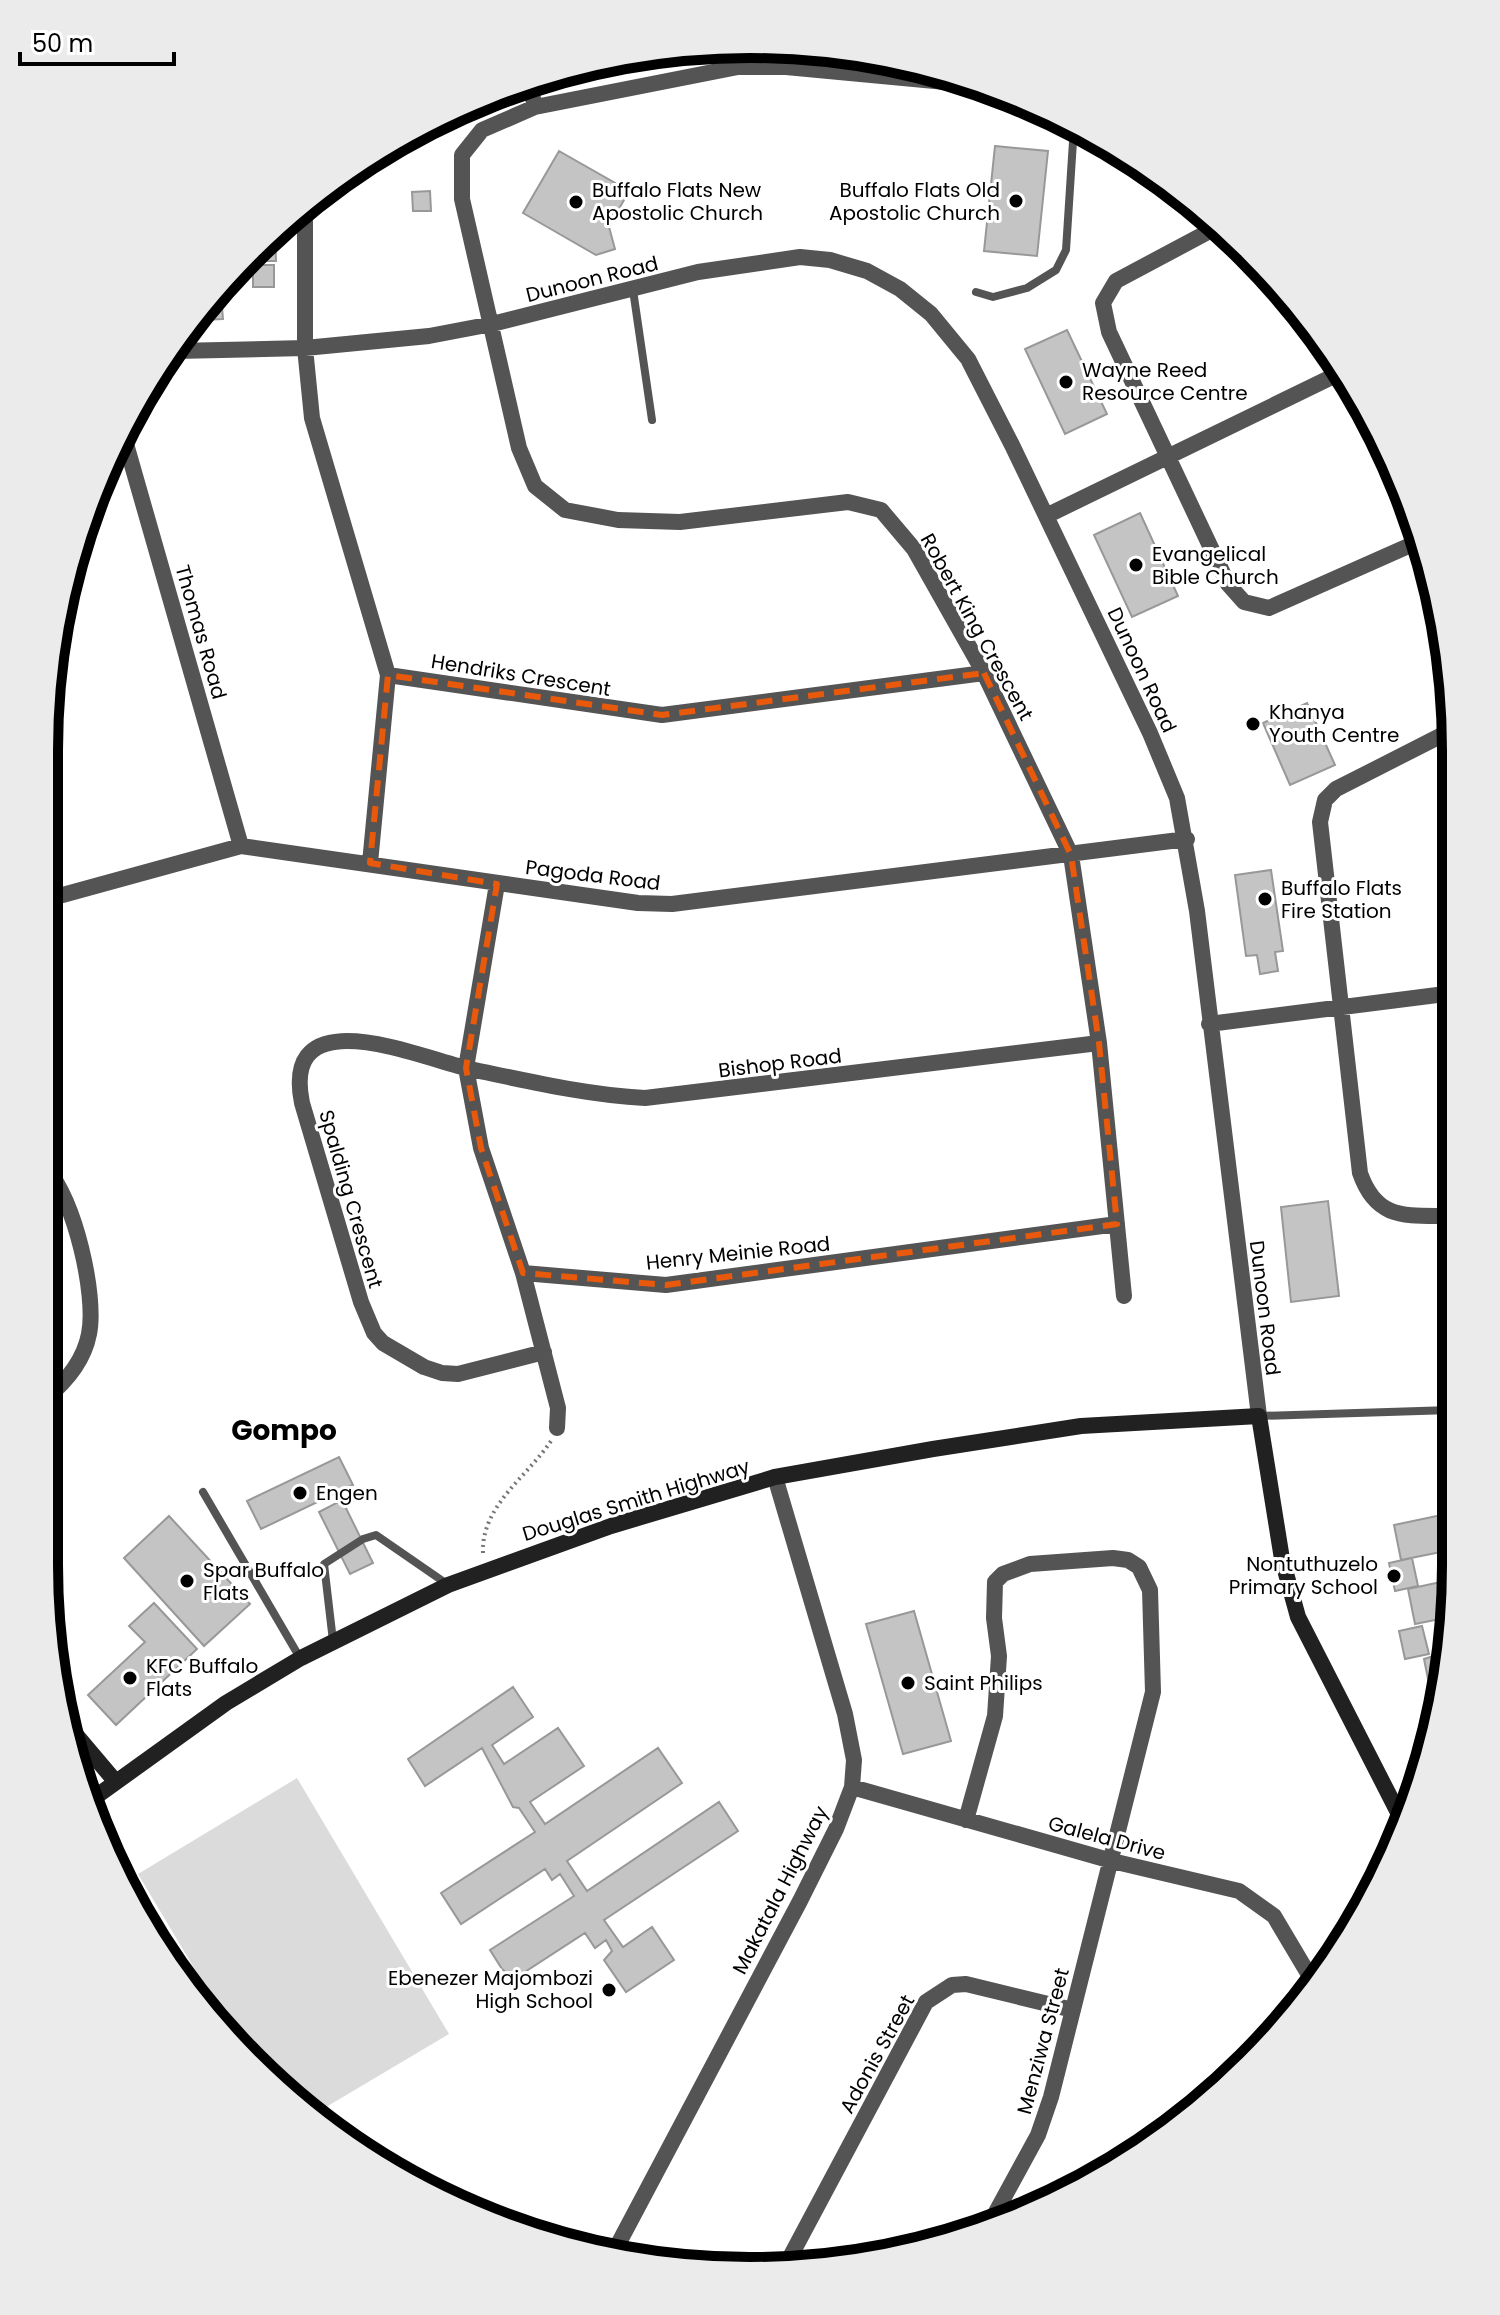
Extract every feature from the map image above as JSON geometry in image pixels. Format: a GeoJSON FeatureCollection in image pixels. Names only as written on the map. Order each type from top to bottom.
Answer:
{"type":"FeatureCollection","features":[{"type":"Feature","properties":{"kind":"street","name":"Robert King Crescent"},"geometry":{"type":"LineString","coordinates":[[919,80],[786,67],[738,67],[535,107],[482,130],[462,155],[460,175],[466,224],[525,468],[548,500],[565,510],[633,521],[680,522],[848,502],[881,510],[914,549],[984,673],[1071,855]]}},
{"type":"Feature","properties":{"kind":"street"},"geometry":{"type":"LineString","coordinates":[[532,94],[535,107]]}},
{"type":"Feature","properties":{"kind":"street"},"geometry":{"type":"LineString","coordinates":[[305,221],[305,348],[312,418],[388,675],[370,863]]}},
{"type":"Feature","properties":{"kind":"street"},"geometry":{"type":"LineString","coordinates":[[1208,232],[1116,281],[1103,303],[1109,332],[1235,595],[1257,607],[1281,604],[1410,545]]}},
{"type":"Feature","properties":{"kind":"street","name":"Dunoon Road"},"geometry":{"type":"LineString","coordinates":[[186,351],[305,348],[429,336],[492,324],[698,272],[800,257],[830,260],[878,277],[931,314],[968,359],[1048,515],[1167,771],[1187,839],[1259,1416],[1282,1559],[1298,1617],[1397,1810]]}},
{"type":"Feature","properties":{"kind":"street"},"geometry":{"type":"LineString","coordinates":[[1048,515],[1332,377]]}},
{"type":"Feature","properties":{"kind":"street","name":"Thomas Road"},"geometry":{"type":"LineString","coordinates":[[127,448],[241,846]]}},
{"type":"Feature","properties":{"kind":"street","name":"Hendriks Crescent"},"geometry":{"type":"LineString","coordinates":[[388,675],[662,715],[984,673]]}},
{"type":"Feature","properties":{"kind":"street"},"geometry":{"type":"LineString","coordinates":[[1442,735],[1358,775],[1336,789],[1321,809],[1323,869],[1360,1173],[1375,1203],[1388,1211],[1402,1215],[1442,1216]]}},
{"type":"Feature","properties":{"kind":"street","name":"Pagoda Road"},"geometry":{"type":"LineString","coordinates":[[58,896],[241,846],[638,903],[672,904],[1187,839]]}},
{"type":"Feature","properties":{"kind":"street"},"geometry":{"type":"LineString","coordinates":[[1071,855],[1099,1043],[1124,1296]]}},
{"type":"Feature","properties":{"kind":"street"},"geometry":{"type":"LineString","coordinates":[[497,884],[466,1068],[481,1148],[523,1273],[544,1352],[558,1408],[557,1428]]}},
{"type":"Feature","properties":{"kind":"street"},"geometry":{"type":"LineString","coordinates":[[1209,1024],[1442,994]]}},
{"type":"Feature","properties":{"kind":"street","name":"Spalding Crescent"},"geometry":{"type":"LineString","coordinates":[[466,1068],[409,1049],[350,1040],[321,1047],[308,1056],[300,1070],[299,1086],[361,1302],[374,1333],[424,1367],[442,1373],[458,1374],[544,1352]]}},
{"type":"Feature","properties":{"kind":"street","name":"Bishop Road"},"geometry":{"type":"LineString","coordinates":[[466,1068],[615,1097],[645,1098],[1099,1043]]}},
{"type":"Feature","properties":{"kind":"street"},"geometry":{"type":"LineString","coordinates":[[58,1186],[72,1218],[91,1305],[89,1334],[79,1362],[58,1388]]}},
{"type":"Feature","properties":{"kind":"street","name":"Henry Meinie Road"},"geometry":{"type":"LineString","coordinates":[[523,1273],[666,1285],[1117,1224]]}},
{"type":"Feature","properties":{"kind":"street","name":"Douglas Smith Highway"},"geometry":{"type":"LineString","coordinates":[[98,1795],[226,1703],[333,1641],[483,1570],[611,1526],[775,1477],[1081,1426],[1259,1416]]}},
{"type":"Feature","properties":{"kind":"street","name":"Makatala Highway"},"geometry":{"type":"LineString","coordinates":[[618,2244],[800,1901],[836,1829],[852,1787],[854,1760],[845,1714],[775,1477]]}},
{"type":"Feature","properties":{"kind":"street","name":"Menziwa Street"},"geometry":{"type":"LineString","coordinates":[[966,1820],[995,1716],[999,1656],[994,1618],[995,1582],[1003,1574],[1030,1564],[1113,1558],[1128,1560],[1139,1567],[1150,1590],[1153,1692],[1112,1861],[1038,2135],[997,2211]]}},
{"type":"Feature","properties":{"kind":"street"},"geometry":{"type":"LineString","coordinates":[[81,1741],[115,1781]]}},
{"type":"Feature","properties":{"kind":"street","name":"Galela Drive"},"geometry":{"type":"LineString","coordinates":[[852,1787],[1112,1861],[1239,1891],[1259,1902],[1286,1934],[1308,1973]]}},
{"type":"Feature","properties":{"kind":"street","name":"Adonis Street"},"geometry":{"type":"LineString","coordinates":[[791,2256],[926,2002],[952,1985],[966,1984],[1073,2010]]}},
{"type":"Feature","properties":{"kind":"lane"},"geometry":{"type":"LineString","coordinates":[[976,292],[993,297],[1027,288],[1056,270],[1066,250],[1073,138]]}},
{"type":"Feature","properties":{"kind":"lane"},"geometry":{"type":"LineString","coordinates":[[633,290],[652,420]]}},
{"type":"Feature","properties":{"kind":"lane"},"geometry":{"type":"LineString","coordinates":[[1259,1416],[1442,1410]]}},
{"type":"Feature","properties":{"kind":"lane"},"geometry":{"type":"LineString","coordinates":[[203,1492],[301,1658]]}},
{"type":"Feature","properties":{"kind":"lane"},"geometry":{"type":"LineString","coordinates":[[333,1641],[324,1564],[363,1539],[376,1535],[448,1585]]}},
{"type":"Feature","properties":{"kind":"path"},"geometry":{"type":"LineString","coordinates":[[483,1570],[486,1525],[536,1462],[557,1428]]}},
{"type":"Feature","properties":{"kind":"highlighted area"},"geometry":{"type":"Polygon","coordinates":[[[984,673],[1071,855],[1099,1043],[1117,1224],[666,1285],[523,1273],[481,1148],[466,1068],[497,884],[370,863],[388,675],[662,715],[984,673]]]}},
{"type":"Feature","properties":{"kind":"shaded area"},"geometry":{"type":"Polygon","coordinates":[[[297,1778],[449,2034],[323,2109],[261,2054],[214,2002],[138,1874],[297,1778]]]}},
{"type":"Feature","properties":{"kind":"building","name":"Buffalo Flats Old Apostolic Church"},"geometry":{"type":"Polygon","coordinates":[[[995,146],[1048,151],[1037,256],[984,251],[995,146]]]}},
{"type":"Feature","properties":{"kind":"building","name":"Buffalo Flats New Apostolic Church"},"geometry":{"type":"Polygon","coordinates":[[[559,151],[629,191],[609,227],[615,249],[596,255],[523,213],[559,151]]]}},
{"type":"Feature","properties":{"kind":"building"},"geometry":{"type":"Polygon","coordinates":[[[430,191],[431,211],[413,211],[412,192],[430,191]]]}},
{"type":"Feature","properties":{"kind":"building"},"geometry":{"type":"Polygon","coordinates":[[[276,247],[276,261],[261,261],[276,247]]]}},
{"type":"Feature","properties":{"kind":"building"},"geometry":{"type":"Polygon","coordinates":[[[257,265],[274,265],[274,287],[253,287],[253,270],[257,265]]]}},
{"type":"Feature","properties":{"kind":"building"},"geometry":{"type":"Polygon","coordinates":[[[222,304],[223,319],[209,320],[222,304]]]}},
{"type":"Feature","properties":{"kind":"building","name":"Wayne Reed Resource Centre"},"geometry":{"type":"Polygon","coordinates":[[[1067,330],[1107,414],[1065,434],[1025,349],[1067,330]]]}},
{"type":"Feature","properties":{"kind":"building","name":"Evangelical Bible Church"},"geometry":{"type":"Polygon","coordinates":[[[1140,513],[1178,596],[1132,617],[1094,535],[1140,513]]]}},
{"type":"Feature","properties":{"kind":"building"},"geometry":{"type":"Polygon","coordinates":[[[1307,703],[1335,765],[1290,785],[1263,723],[1307,703]]]}},
{"type":"Feature","properties":{"kind":"building"},"geometry":{"type":"Polygon","coordinates":[[[1271,870],[1283,951],[1275,952],[1278,971],[1260,974],[1257,955],[1246,956],[1235,875],[1271,870]]]}},
{"type":"Feature","properties":{"kind":"building"},"geometry":{"type":"Polygon","coordinates":[[[1328,1201],[1339,1296],[1291,1302],[1281,1207],[1328,1201]]]}},
{"type":"Feature","properties":{"kind":"building","name":"Engen"},"geometry":{"type":"Polygon","coordinates":[[[339,1457],[353,1485],[261,1529],[247,1501],[339,1457]]]}},
{"type":"Feature","properties":{"kind":"building"},"geometry":{"type":"Polygon","coordinates":[[[342,1500],[373,1563],[350,1574],[319,1512],[342,1500]]]}},
{"type":"Feature","properties":{"kind":"building"},"geometry":{"type":"Polygon","coordinates":[[[1442,1515],[1442,1552],[1401,1560],[1394,1525],[1442,1515]]]}},
{"type":"Feature","properties":{"kind":"building","name":"Spar Buffalo Flats"},"geometry":{"type":"Polygon","coordinates":[[[169,1516],[250,1604],[204,1646],[124,1558],[169,1516]]]}},
{"type":"Feature","properties":{"kind":"building"},"geometry":{"type":"Polygon","coordinates":[[[1412,1558],[1418,1586],[1395,1591],[1389,1563],[1412,1558]]]}},
{"type":"Feature","properties":{"kind":"building"},"geometry":{"type":"Polygon","coordinates":[[[1442,1582],[1440,1619],[1415,1624],[1408,1589],[1442,1582]]]}},
{"type":"Feature","properties":{"kind":"building"},"geometry":{"type":"Polygon","coordinates":[[[154,1603],[197,1649],[116,1725],[88,1695],[145,1642],[129,1626],[154,1603]]]}},
{"type":"Feature","properties":{"kind":"building","name":"Saint Philips"},"geometry":{"type":"Polygon","coordinates":[[[914,1611],[951,1741],[903,1754],[866,1624],[914,1611]]]}},
{"type":"Feature","properties":{"kind":"building"},"geometry":{"type":"Polygon","coordinates":[[[1422,1626],[1429,1654],[1405,1659],[1399,1631],[1422,1626]]]}},
{"type":"Feature","properties":{"kind":"building"},"geometry":{"type":"Polygon","coordinates":[[[1436,1655],[1431,1689],[1430,1689],[1424,1659],[1436,1655]]]}},
{"type":"Feature","properties":{"kind":"building"},"geometry":{"type":"Polygon","coordinates":[[[513,1687],[533,1717],[492,1745],[504,1764],[558,1728],[584,1766],[530,1802],[545,1824],[658,1748],[682,1783],[567,1861],[587,1891],[719,1802],[738,1831],[604,1920],[623,1947],[652,1927],[674,1960],[626,1992],[604,1960],[612,1951],[606,1940],[595,1948],[585,1933],[514,1979],[502,1969],[490,1950],[574,1896],[560,1874],[552,1880],[545,1869],[461,1924],[441,1893],[535,1832],[519,1808],[513,1807],[482,1748],[425,1786],[408,1759],[513,1687]]]}},
{"type":"Feature","properties":{"kind":"place","name":"Buffalo Flats Old Apostolic Church"},"geometry":{"type":"Point","coordinates":[1016,201]}},
{"type":"Feature","properties":{"kind":"place","name":"Buffalo Flats New Apostolic Church"},"geometry":{"type":"Point","coordinates":[576,202]}},
{"type":"Feature","properties":{"kind":"place","name":"Wayne Reed Resource Centre"},"geometry":{"type":"Point","coordinates":[1066,382]}},
{"type":"Feature","properties":{"kind":"place","name":"Evangelical Bible Church"},"geometry":{"type":"Point","coordinates":[1136,565]}},
{"type":"Feature","properties":{"kind":"place","name":"Khanya Youth Centre"},"geometry":{"type":"Point","coordinates":[1253,724]}},
{"type":"Feature","properties":{"kind":"place","name":"Buffalo Flats Fire Station"},"geometry":{"type":"Point","coordinates":[1265,899]}},
{"type":"Feature","properties":{"kind":"place","name":"Engen"},"geometry":{"type":"Point","coordinates":[300,1493]}},
{"type":"Feature","properties":{"kind":"place","name":"Nontuthuzelo Primary School"},"geometry":{"type":"Point","coordinates":[1394,1576]}},
{"type":"Feature","properties":{"kind":"place","name":"Spar Buffalo Flats"},"geometry":{"type":"Point","coordinates":[187,1581]}},
{"type":"Feature","properties":{"kind":"place","name":"KFC Buffalo Flats"},"geometry":{"type":"Point","coordinates":[130,1678]}},
{"type":"Feature","properties":{"kind":"place","name":"Saint Philips"},"geometry":{"type":"Point","coordinates":[908,1683]}},
{"type":"Feature","properties":{"kind":"place","name":"Ebenezer Majombozi High School"},"geometry":{"type":"Point","coordinates":[609,1990]}},
{"type":"Feature","properties":{"kind":"district","name":"Gompo"},"geometry":{"type":"Point","coordinates":[284,1430]}}]}
